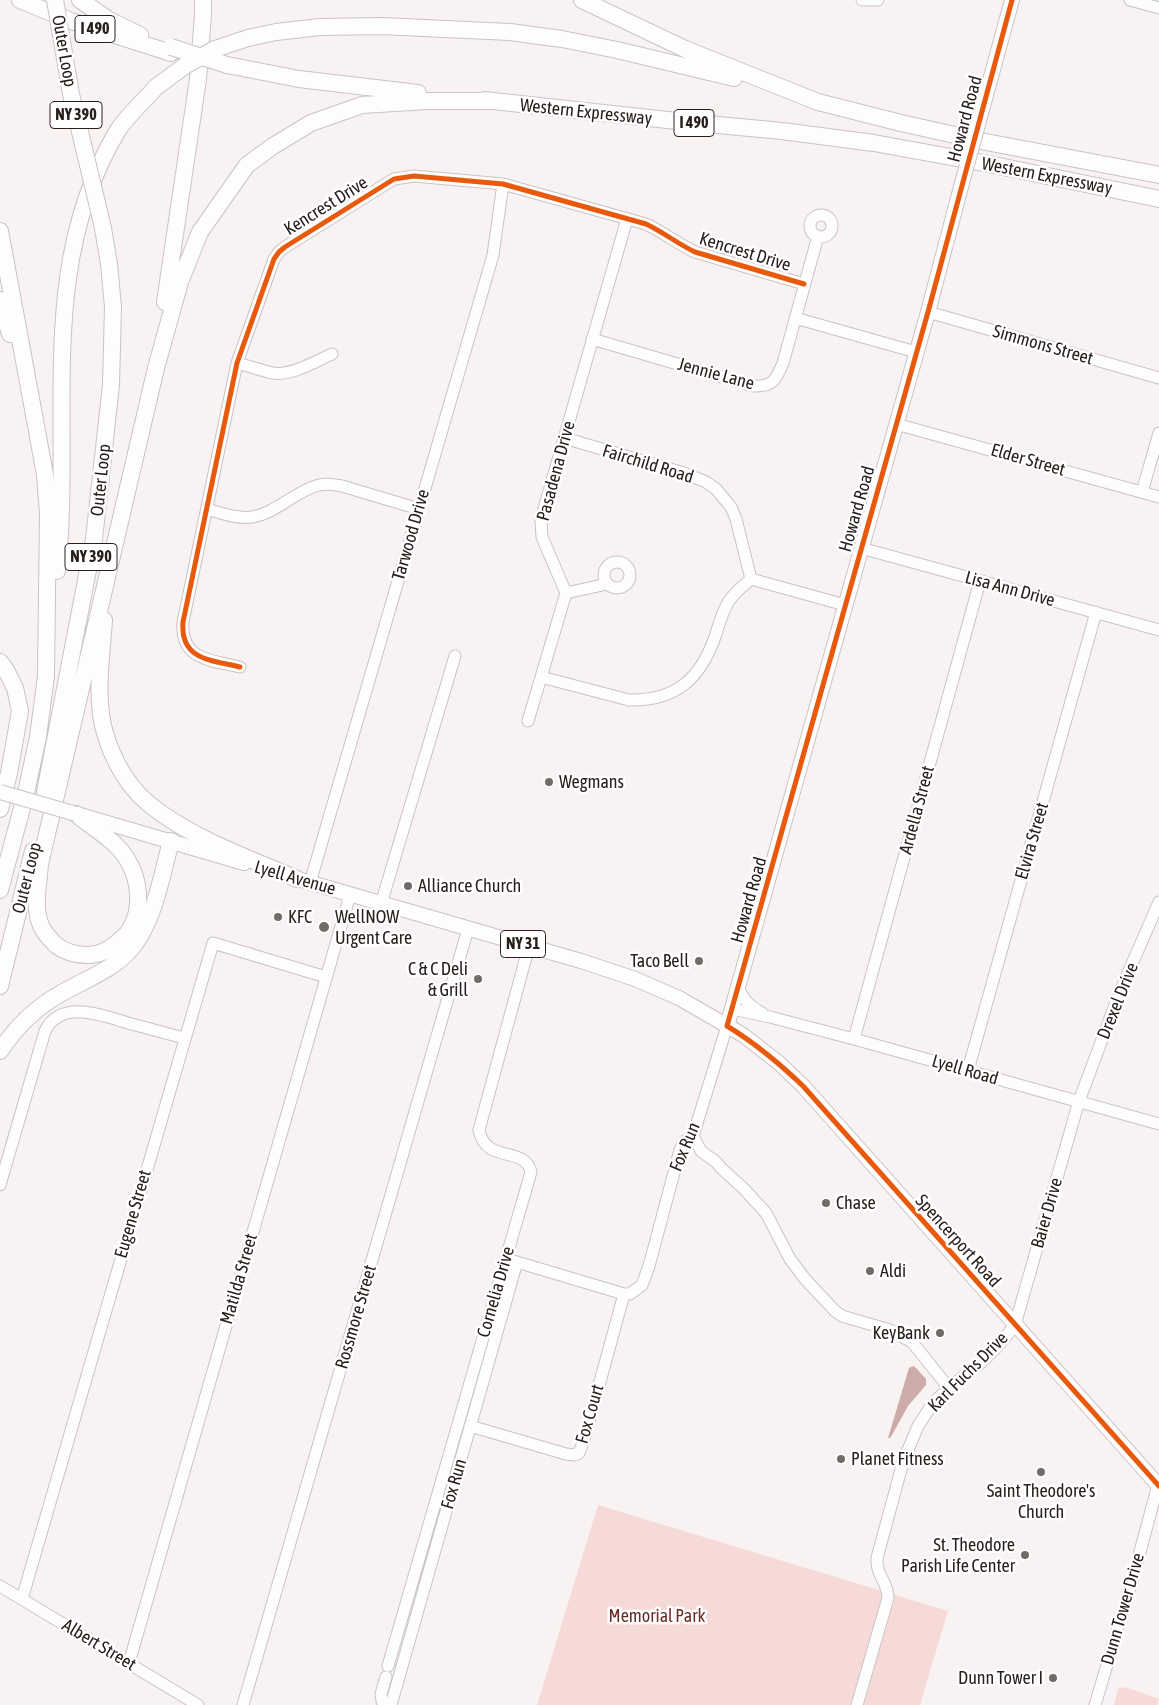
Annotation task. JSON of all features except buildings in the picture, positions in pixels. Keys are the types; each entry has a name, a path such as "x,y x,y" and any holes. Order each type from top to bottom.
{"highway":[{"name":"Western Expressway","path":"20,0 71,21 171,50 227,65 299,79 782,131 874,143 989,164 1159,199"},
{"name":"Outer Loop","path":"0,986 37,836 94,539 111,385 113,307 109,264 103,228 71,94 55,0"},
{"path":"80,0 120,26 171,50"},
{"name":"Western Expressway","path":"582,0 685,49 818,102 986,142 1159,175"},
{"path":"156,368 198,79 205,5"},
{"path":"46,676 61,532 62,349 65,297 74,246 87,197 119,128 156,87 186,65 216,50 248,38 276,32 320,27 381,26 510,32 562,39 663,60 818,102"},
{"path":"76,814 116,845 127,859 137,884 138,909 129,932 110,950 93,955 75,955 60,948 47,936 39,920 37,902 40,864 156,368 180,282 200,232 247,165 273,146 311,123 362,105 428,100 494,101"},
{"name":"Outer Loop","path":"0,231 38,431 45,475 48,514 46,676 38,738 26,793 0,890"},
{"path":"0,300 38,431"},
{"path":"108,568 99,687 101,715 111,748 126,778 148,803 190,830 304,881"},
{"path":"0,662 15,688 20,711 9,773 0,809"},
{"path":"0,1051 20,1024 40,1006 119,961 132,948 139,938 151,912 171,841"},
{"path":"26,880 40,864"}],"main road":[{"name":"Howard Road","path":"727,1026 928,312 1012,0"},
{"name":"Lyell Avenue","path":"0,792 529,946 635,979 679,998 727,1026"},
{"name":"Spencerport Road","path":"727,1026 779,1063 802,1086 1159,1485"}],"street":[{"path":"862,0 878,0"},
{"path":"1130,0 1159,8"},
{"name":"Kencrest Drive","path":"240,667 204,659 195,654 188,647 182,633 183,622 237,362 274,259 286,247 394,179 403,176 414,176 503,184 646,224 661,231 681,246 695,252 804,284"},
{"name":"Tarwood Drive","path":"304,881 419,509 493,255 503,184"},
{"name":"Pasadena Drive","path":"566,593 542,537 540,519 627,219"},
{"path":"818,236 795,318 916,352"},
{"name":"Simmons Street","path":"928,312 1159,378"},
{"name":"Jennie Lane","path":"592,339 753,386 765,386 778,375 795,318"},
{"path":"237,362 273,373 286,373 332,354"},
{"name":"Elder Street","path":"896,424 1159,497"},
{"path":"1142,492 1159,433"},
{"name":"Fairchild Road","path":"564,438 684,473 706,482 716,489 727,502 736,519 751,579"},
{"path":"207,510 240,518 259,516 319,485 330,484 419,509"},
{"name":"Lisa Ann Drive","path":"861,548 1159,630"},
{"path":"541,677 629,700 656,698 670,693 686,684 698,673 708,654 729,601 751,579 845,605"},
{"name":"Ardella Street","path":"854,1039 980,581"},
{"path":"528,721 566,593 607,584"},
{"name":"Elvira Street","path":"968,1070 1096,612"},
{"path":"381,904 455,656"},
{"name":"Matilda Street","path":"129,1663 350,895"},
{"name":"Drexel Drive","path":"1078,1101 1121,989 1159,902"},
{"name":"Rossmore Street","path":"243,1705 468,929"},
{"name":"Eugene Street","path":"22,1599 213,943 326,976"},
{"name":"Cornelia Drive","path":"389,1705 382,1701 381,1694 387,1671 511,1261 531,1172 530,1165 525,1160 488,1148 483,1143 479,1130 529,946"},
{"name":"Lyell Road","path":"738,988 744,1000 751,1007 770,1016"},
{"name":"Lyell Road","path":"732,1009 770,1016 1159,1124"},
{"path":"0,1185 44,1031 48,1023 55,1017 65,1013 85,1012 184,1038"},
{"name":"Fox Run","path":"624,1294 630,1294 642,1285 649,1266 680,1150 684,1142 693,1136 727,1026"},
{"name":"Baier Drive","path":"1015,1325 1078,1101"},
{"path":"693,1136 701,1151 716,1162 766,1213 790,1260 805,1279 835,1310 842,1316 890,1330 912,1342 949,1388"},
{"path":"511,1261 624,1294"},
{"name":"Fox Run","path":"389,1705 470,1426 511,1261"},
{"name":"Fox Court","path":"470,1426 566,1454 575,1455 579,1453 624,1294"},
{"name":"Karl Fuchs Drive","path":"857,1705 888,1598 887,1587 877,1569 877,1558 903,1462 912,1437 933,1402 999,1346 1015,1325"},
{"name":"Dunn Tower Drive","path":"1095,1705 1159,1485"},
{"name":"Albert Street","path":"0,1586 198,1705"}],"green space":[{"name":"Memorial Park","path":"598,1505 948,1611 920,1705 537,1705"},
{"path":"1125,1687 1159,1699 1157,1705 1114,1705 1118,1689"}],"shaded area":[{"path":"913,1366 926,1379 926,1385 908,1406 892,1435 888,1438 909,1368"}],"cycle path":[{"path":"1012,0 928,312 727,1026 747,1039 803,1086 1159,1486"},
{"path":"240,667 208,660 192,651 183,635 183,622 237,363 274,259 285,247 394,179 414,176 503,184 646,224 695,252 804,284"}],"place":[{"name":"Wegmans","path":"549,782"},
{"name":"Alliance Church","path":"408,886"},
{"name":"KFC","path":"278,917"},
{"name":"WellNOW Urgent Care","path":"324,927"},
{"name":"Taco Bell","path":"699,961"},
{"name":"C & C Deli & Grill","path":"478,979"},
{"name":"Chase","path":"826,1203"},
{"name":"Aldi","path":"870,1271"},
{"name":"KeyBank","path":"940,1333"},
{"name":"Planet Fitness","path":"841,1459"},
{"name":"Saint Theodore's Church","path":"1041,1472"},
{"name":"St. Theodore Parish Life Center","path":"1025,1555"},
{"name":"Dunn Tower I","path":"1053,1678"}]}
